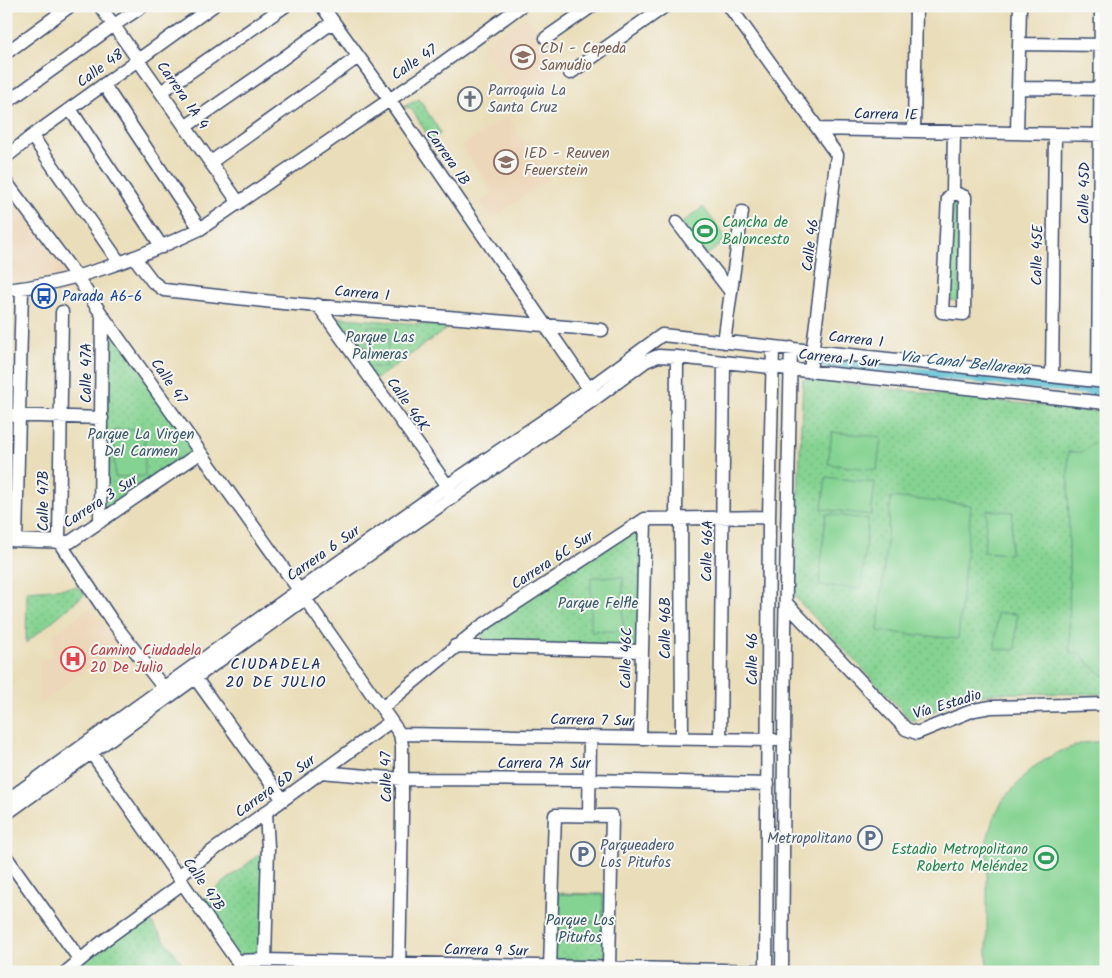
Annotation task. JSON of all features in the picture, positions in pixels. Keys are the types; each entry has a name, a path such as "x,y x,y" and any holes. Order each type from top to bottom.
{"street":[{"path":"6,52 70,6"},
{"name":"Carrera 1A 4","path":"100,6 239,203"},
{"path":"6,103 143,6"},
{"name":"Calle 48","path":"6,157 70,108 104,86 214,6"},
{"path":"160,92 285,6"},
{"name":"Carrera 1B","path":"322,6 548,326 593,393"},
{"name":"Calle 47","path":"400,968 402,746 400,734 102,315 77,277 134,257 200,229 388,99 423,77 521,6"},
{"path":"546,38 592,6"},
{"path":"570,73 665,6"},
{"path":"729,6 818,129"},
{"path":"914,131 916,6"},
{"path":"1017,133 1020,6"},
{"name":"Calle 45D","path":"1101,6 1103,45 1102,381"},
{"path":"185,126 333,22"},
{"path":"1020,44 1103,45"},
{"path":"211,162 358,57"},
{"path":"104,86 200,229"},
{"path":"1018,88 1103,88"},
{"path":"70,108 162,246"},
{"name":"Carrera 1E","path":"818,129 1103,135"},
{"name":"Calle 46","path":"810,371 837,155 818,129"},
{"path":"954,132 954,192 948,198 942,312 964,314 965,197 954,192"},
{"name":"Calle 45E","path":"1052,376 1055,134"},
{"path":"32,136 119,262"},
{"path":"6,182 77,277 41,286 6,290"},
{"path":"724,342 742,212"},
{"path":"677,222 731,292"},
{"name":"Carrera 1","path":"134,257 153,282 164,290 602,330"},
{"path":"11,540 13,415 22,289"},
{"name":"Calle 46K","path":"318,305 451,491"},
{"name":"Calle 47B","path":"62,312 60,542 112,620 162,688"},
{"name":"Calle 47A","path":"100,522 102,315"},
{"name":"Carrera 1","path":"662,336 1102,381"},
{"name":"Carrera 6 Sur","path":"593,393 662,336"},
{"name":"Calle 46","path":"766,972 769,517 773,347"},
{"path":"782,972 791,348"},
{"name":"Carrera 6 Sur","path":"6,801 87,748 302,595 593,393 646,361 658,356"},
{"name":"Carrera 1 Sur","path":"658,356 1106,403"},
{"name":"Calle 46B","path":"677,357 682,738"},
{"name":"Calle 46A","path":"720,740 724,362"},
{"path":"13,415 102,418"},
{"name":"Carrera 3 Sur","path":"11,540 70,542 200,453"},
{"path":"645,519 769,517"},
{"name":"Carrera 6C Sur","path":"382,708 480,627 645,519"},
{"name":"Calle 46C","path":"640,737 645,519"},
{"name":"Vía Estadio","path":"786,603 906,730 917,733 974,710 991,707 1106,704"},
{"path":"786,632 811,630"},
{"path":"455,646 642,651"},
{"path":"192,673 283,800"},
{"name":"Carrera 6 Sur","path":"6,814 162,688 192,673"},
{"name":"Carrera 6D Sur","path":"66,972 266,813 390,722"},
{"name":"Carrera 7 Sur","path":"400,734 785,740"},
{"path":"589,816 590,737"},
{"name":"Calle 47B","path":"87,748 239,966"},
{"name":"Carrera 7A Sur","path":"321,772 402,779 589,780 768,784"},
{"path":"265,960 268,848 266,813"},
{"path":"550,967 555,816 612,816 608,968"},
{"path":"6,857 80,960"},
{"name":"Carrera 9 Sur","path":"239,966 265,960 400,968 550,967 766,972"}],"shaded area":[{"name":"CDI - Cepeda Samudio","path":"526,15 565,68 520,100 480,46"},
{"name":"IED - Reuven Feuerstein","path":"507,116 550,179 492,218 481,201 494,193 462,146"},
{"path":"6,189 67,272 65,276 6,284"},
{"name":"Camino Ciudadela 20 De Julio","path":"90,608 106,628 111,628 118,634 117,639 121,644 39,705 39,663 52,655 53,635"}],"green space":[{"path":"419,99 441,133 431,141 411,108 403,107"},
{"path":"952,198 961,198 960,301 947,300"},
{"name":"Cancha de Baloncesto","path":"703,207 727,239 707,255 682,223"},
{"name":"Parque La Virgen Del Carmen","path":"103,316 197,453 100,519"},
{"name":"Parque Las Palmeras","path":"331,317 445,326 445,330 375,380"},
{"path":"368,326 390,328 386,368 364,366"},
{"path":"803,379 1106,413 1106,694 996,693 958,700 912,721 794,596"},
{"path":"114,430 144,430 145,476 115,477"},
{"path":"832,432 881,437 877,470 828,464"},
{"path":"1106,434 1106,677 1089,664 1081,653 1070,653 1068,452 1082,452"},
{"path":"826,477 875,483 871,515 822,509"},
{"path":"891,497 971,505 958,639 878,631"},
{"path":"987,510 1013,512 1010,554 984,552"},
{"path":"826,514 868,519 861,589 819,585"},
{"name":"Parque Felfle","path":"643,522 641,648 484,646 481,629"},
{"path":"591,577 623,577 623,631 591,631"},
{"path":"78,587 85,594 26,643 27,591"},
{"path":"997,613 1017,614 1015,650 995,649"},
{"name":"Estadio Metropolitano Roberto Meléndez","path":"1106,741 1106,972 987,972 987,840 993,819 1003,800 1032,768 1056,753 1083,743"},
{"path":"267,848 266,972 246,972 197,904"},
{"name":"Parque Los Pitufos","path":"555,893 607,894 606,965 553,964"},
{"path":"559,894 603,895 602,922 558,921"},
{"path":"144,913 189,972 71,972"}],"waterway":[{"name":"Via Canal Bellarena","path":"821,362 1106,392"}],"place":[{"name":"CDI - Cepeda Samudio","path":"523,57"},
{"name":"Parroquia La Santa Cruz","path":"470,99"},
{"name":"IED - Reuven Feuerstein","path":"506,162"},
{"name":"Cancha de Baloncesto","path":"705,231"},
{"name":"Parada A6-6","path":"44,296"},
{"name":"Camino Ciudadela 20 De Julio","path":"73,659"},
{"name":"Metropolitano","path":"870,838"},
{"name":"Parqueadero Los Pitufos","path":"583,854"},
{"name":"Estadio Metropolitano Roberto Meléndez","path":"1046,858"}],"district":[{"name":"CIUDADELA 20 DE JULIO","path":"276,672"}]}
